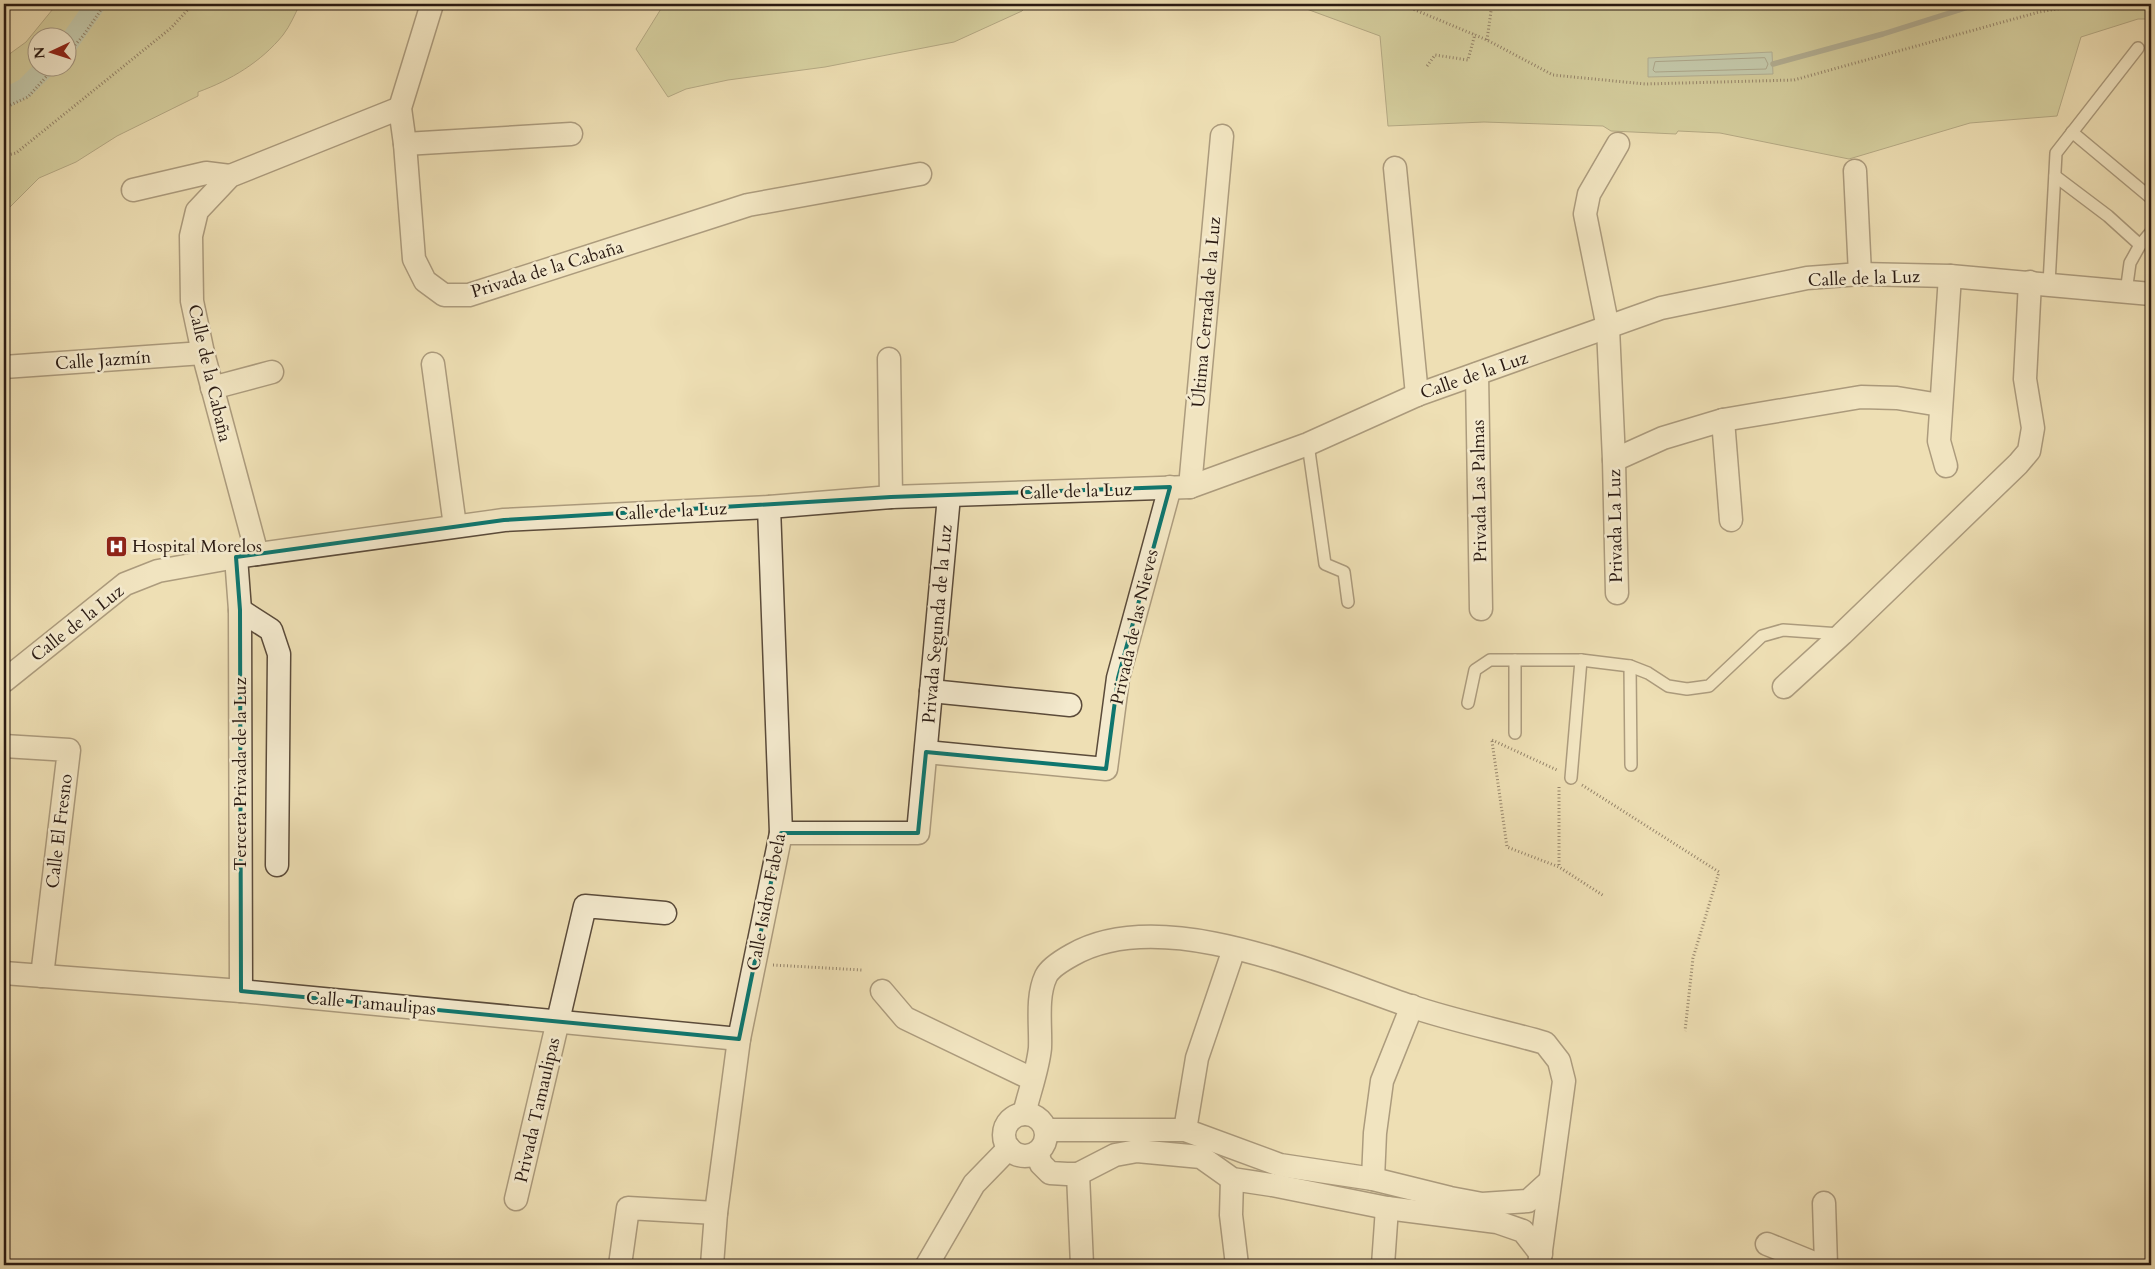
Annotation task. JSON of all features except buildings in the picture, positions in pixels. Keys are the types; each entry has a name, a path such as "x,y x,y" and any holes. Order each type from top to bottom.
{"street":[{"name":"Privada de la Cabaña","path":"432,4 400,108 406,144 414,259 424,281 444,296 469,295 748,205 920,174"},
{"name":"Calle de la Cabaña","path":"246,555 192,301 191,236 197,211 230,176 400,108"},
{"path":"406,144 571,134"},
{"name":"Última Cerrada de la Luz","path":"1180,487 1222,136"},
{"name":"Privada La Luz","path":"1617,593 1614,460 1608,328 1585,214 1589,194 1618,144"},
{"path":"1395,168 1417,394"},
{"path":"1855,170 1860,274"},
{"path":"133,190 206,173 230,176"},
{"name":"Calle de la Luz","path":"4,681 125,584 158,571 246,555 504,520 769,507 891,497 1180,487 1308,444 1417,394 1661,308 1807,278 1860,274 1950,276 2040,283 2151,295"},
{"path":"1946,466 1939,441 1950,276"},
{"path":"1784,687 1842,634 2018,464 2029,451 2033,428 2025,379 2040,283"},
{"name":"Calle Jazmín","path":"4,367 203,353"},
{"path":"889,359 891,497"},
{"path":"434,364 455,526"},
{"path":"212,388 272,372"},
{"name":"Privada Las Palmas","path":"1477,374 1481,609"},
{"path":"1614,460 1663,438 1723,420 1861,397 1897,398 1940,405"},
{"path":"1723,420 1731,520"},
{"name":"Privada de las Nieves","path":"926,752 1106,769 1118,678 1180,487"},
{"name":"Privada Segunda de la Luz","path":"781,833 918,833 949,496"},
{"name":"Calle Isidro Fabela","path":"712,1265 716,1213 739,1039 781,833 769,507"},
{"name":"Tercera Privada de la Luz","path":"241,991 240,610 246,555"},
{"path":"240,610 271,630 279,654 277,865"},
{"path":"931,691 1070,705"},
{"name":"Calle El Fresno","path":"4,746 69,750 42,976"},
{"name":"Privada Tamaulipas","path":"516,1199 586,906 665,913"},
{"path":"1024,1114 1040,1050 1042,992 1046,975 1063,960 1088,946 1125,937 1208,942 1294,964 1412,1006 1545,1042 1559,1061 1564,1082 1540,1259"},
{"path":"1185,1130 1197,1058 1234,949"},
{"name":"Calle Tamaulipas","path":"4,973 241,991 739,1039"},
{"path":"882,991 905,1018 1032,1079"},
{"path":"1374,1179 1375,1133 1382,1081 1412,1006"},
{"path":"1024,1114 1037,1117 1046,1130 1046,1140 1037,1153 1022,1156 1009,1148 1005,1132 1007,1124 1013,1118 1024,1114"},
{"path":"1046,1130 1185,1130 1280,1165 1374,1179 1482,1204 1528,1201 1549,1182"},
{"path":"927,1265 974,1184 1009,1148"},
{"path":"1037,1153 1041,1164 1050,1173 1078,1174 1115,1155 1137,1151 1201,1157 1232,1179 1387,1208 1497,1222 1523,1231 1540,1259"},
{"path":"1078,1174 1082,1265"},
{"path":"1232,1179 1231,1215 1237,1265"},
{"path":"1824,1203 1826,1265"},
{"path":"620,1265 628,1208 716,1213"},
{"path":"1383,1265 1387,1208"},
{"path":"1767,1244 1819,1265"}],"lane":[{"path":"2040,283 2055,176 2056,153 2138,48"},
{"path":"2072,132 2151,198"},
{"path":"2055,176 2108,216 2140,245"},
{"path":"2126,292 2130,263 2140,245 2151,232"},
{"path":"1308,444 1325,564 1344,572 1348,602"},
{"path":"1468,703 1475,670 1481,664 1490,660 1581,660 1630,666 1648,673 1668,686 1687,689 1709,686 1762,636 1783,630 1842,634"},
{"path":"1515,660 1515,733"},
{"path":"1571,778 1581,660"},
{"path":"1630,666 1631,765"}],"path":[{"path":"78,42 105,4"},
{"path":"4,156 16,153 171,28 194,4"},
{"path":"1400,4 1475,34 1553,75 1645,84 1794,80 2039,12 2088,4"},
{"path":"1487,40 1492,4"},
{"path":"1427,66 1435,55 1468,60 1475,34"},
{"path":"4,108 28,96 45,78"},
{"path":"1604,896 1559,867 1507,847 1492,740 1559,771 1719,872 1693,958 1685,1031"},
{"path":"1559,771 1559,867"},
{"path":"754,964 862,970"}],"highlighted area":[{"path":"1170,487 1118,678 1106,769 926,752 918,833 781,833 739,1039 241,991 240,610 236,557 504,520 891,497"}],"green space":[{"path":"57,4 300,4 283,35 255,62 234,76 198,92 198,96 117,136 76,162 39,178 4,213 4,58 28,40 28,78 78,78 78,28 37,28"},
{"path":"664,4 1029,4 1022,11 954,42 825,67 728,80 686,89 668,97 636,49"},
{"path":"1293,4 2151,4 2151,19 2138,19 2081,37 2057,116 1970,123 1849,159 1720,133 1678,131 1676,134 1611,131 1603,126 1484,122 1388,126 1380,36"}],"water":[{"path":"1772,52 1773,74 1648,77 1648,58"}],"waterway":[{"path":"78,30 96,4"},
{"path":"1773,64 1883,34 1978,4"},
{"path":"4,99 25,88 35,78"}],"place":[{"name":"Hospital Morelos","path":"116,546"}]}
